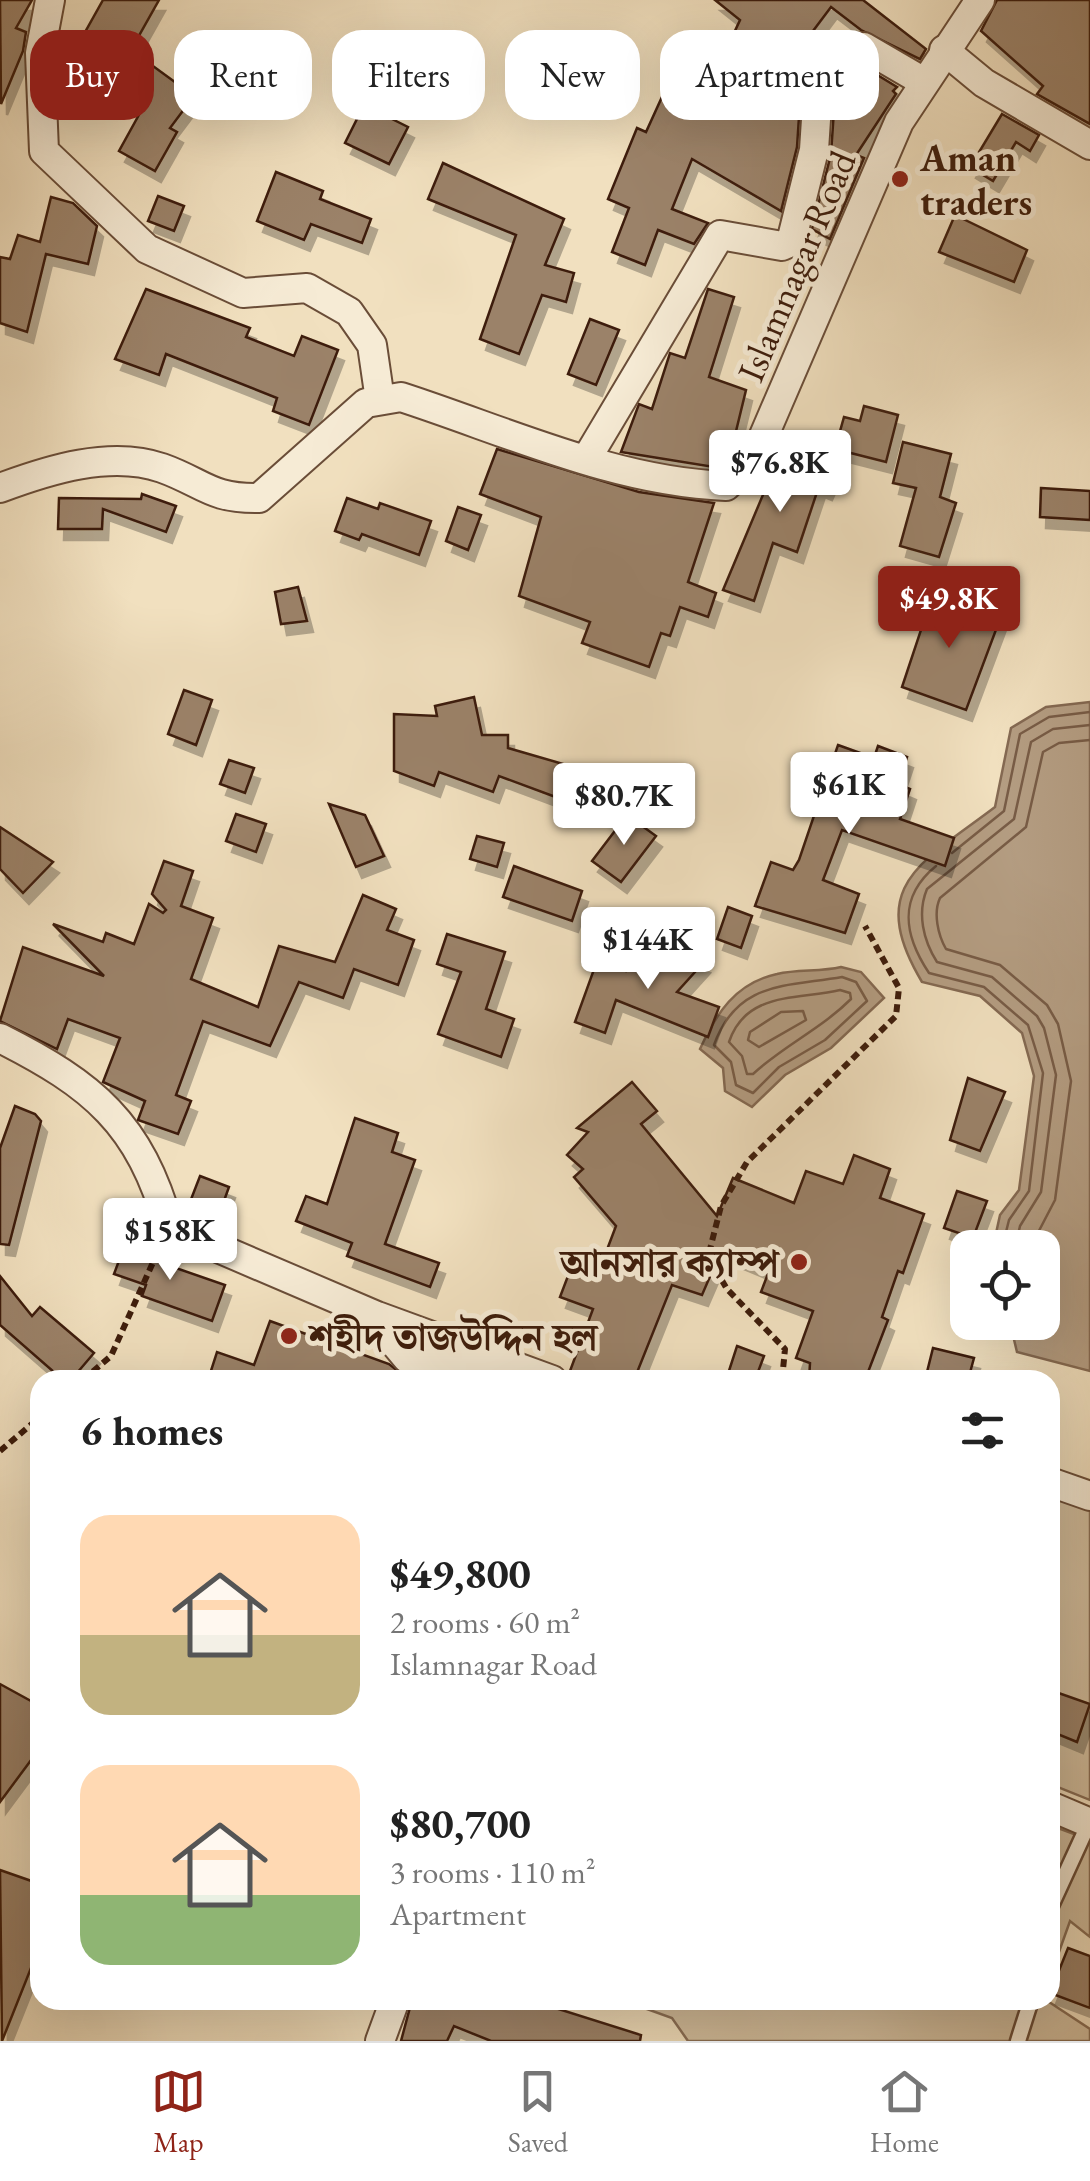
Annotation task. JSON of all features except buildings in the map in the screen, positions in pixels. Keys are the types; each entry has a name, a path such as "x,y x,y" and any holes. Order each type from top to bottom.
{"street":[{"path":"0,488 32,476 96,462 159,467 226,499 259,498 366,402 380,400 372,345 348,312 307,288 243,293 147,249 44,151 40,53 50,0"},
{"name":"Islamnagar Road","path":"380,400 401,397 640,476 726,486 753,461 898,122 980,0"},
{"path":"587,458 720,235 782,246 791,242 814,150 818,89 845,50 864,47 924,82"},
{"path":"944,50 984,83 1090,145"},
{"path":"0,1038 70,1075 113,1114 155,1176 170,1227 368,1312 525,1370"},
{"path":"368,1312 408,1358 474,1370"},
{"path":"1060,1486 1090,1496"},
{"path":"1060,1810 1090,1823"},
{"path":"380,2041 391,2010"}],"lane":[{"path":"1060,1887 1090,1823"},
{"path":"1018,2041 1029,2010"}],"path":[{"path":"783,1370 785,1349 727,1288 708,1258 722,1206 747,1162 896,1016 899,988 865,926"},
{"path":"95,1370 111,1356 170,1227"},
{"path":"0,1451 30,1426"}],"shaded area":[{"path":"1060,1486 1090,1495 1090,1800 1060,1788"},
{"path":"1060,1829 1090,1840 1090,1937 1070,1921 1060,1949"},
{"path":"1060,2009 1090,2029 1090,2041 688,2041 672,2018 650,2010"}],"water":[{"path":"1090,702 1090,1371 1017,1352 1014,1340 1060,1340 1060,1230 997,1230 1000,1215 1019,1190 1034,1076 1022,1033 980,996 922,982 906,949 899,921 901,899 910,879 925,861 995,807 1011,728 1046,707"},
{"path":"841,967 861,972 884,998 831,1048 785,1075 752,1107 725,1091 723,1068 700,1049 713,1024 738,992 762,978 785,972"}],"place":[{"name":"Aman traders","path":"900,179"},
{"name":"আনসার ক্যাম্প","path":"799,1262"},
{"name":"শহীদ তাজউদ্দিন হল","path":"289,1336"}]}
